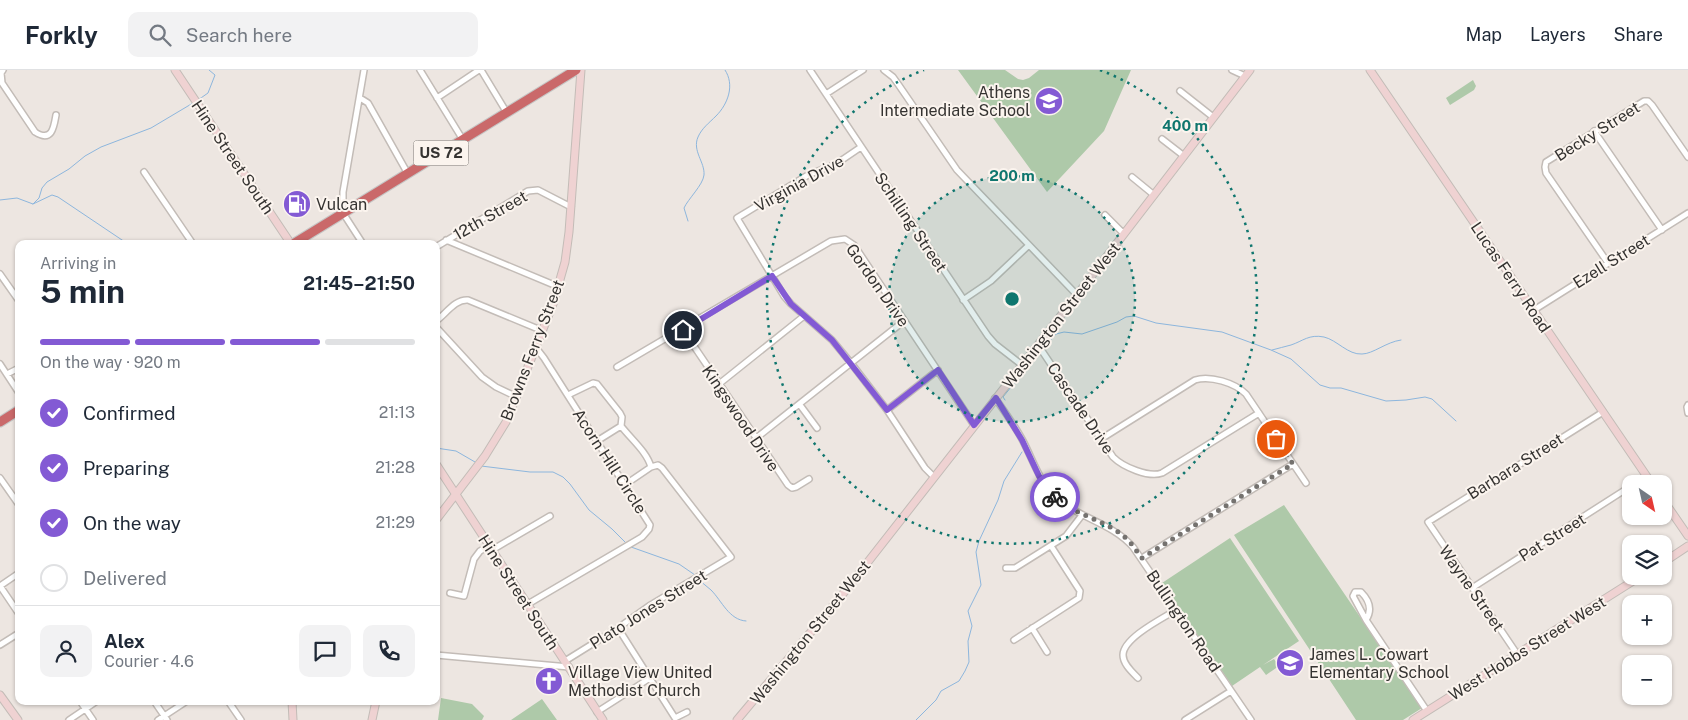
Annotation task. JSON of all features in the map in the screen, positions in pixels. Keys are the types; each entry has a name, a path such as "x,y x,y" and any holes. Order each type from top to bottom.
{"highway":[{"name":"US 72","path":"299,240 576,70"},
{"path":"0,422 15,413"}],"street":[{"path":"2,70 2,83 35,132 44,136 49,135 53,131 56,115"},
{"name":"Hine Street South","path":"175,70 289,240"},
{"path":"361,240 344,213 344,192 364,70"},
{"path":"420,70 463,140"},
{"path":"437,98 471,72 480,70 507,113"},
{"name":"Browns Ferry Street","path":"440,515 496,439 506,422 537,349 559,287 565,262 571,207 581,70"},
{"name":"Schilling Street","path":"810,70 994,344 1022,365"},
{"path":"826,94 863,70"},
{"path":"884,70 893,77 957,170 1076,295"},
{"path":"1232,70 1245,72"},
{"name":"Lucas Ferry Road","path":"1370,70 1646,475"},
{"name":"Washington Street West","path":"737,720 842,595 1038,345 1184,156 1245,72"},
{"path":"1180,91 1213,117"},
{"path":"360,98 368,103 408,174"},
{"name":"Becky Street","path":"1608,263 1546,173 1546,162 1644,101 1648,101 1688,157"},
{"path":"1594,131 1662,230"},
{"path":"1162,139 1184,156"},
{"name":"Virginia Drive","path":"772,276 737,218 808,175 836,164 861,147"},
{"path":"144,172 190,240"},
{"path":"1132,178 1154,195"},
{"name":"12th Street","path":"440,244 528,191 538,190 571,207"},
{"name":"Ezell Street","path":"1534,310 1688,213"},
{"path":"1105,216 1122,232 1126,231"},
{"name":"Gordon Drive","path":"617,367 683,330 831,241 845,239 854,245 974,425"},
{"path":"446,240 559,287"},
{"path":"963,300 991,281 1028,245"},
{"path":"0,274 15,295"},
{"path":"772,276 791,304 825,333 851,363 934,477"},
{"path":"440,318 458,302 468,300 543,331"},
{"path":"719,384 804,316"},
{"path":"755,439 904,321"},
{"name":"Kingswood Drive","path":"683,330 755,439 788,485 792,488 796,487 809,479"},
{"path":"440,332 482,377 496,387 517,397"},
{"name":"Cascade Drive","path":"1038,345 1113,457 1120,463 1148,474 1158,475 1259,413"},
{"name":"Acorn Hill Circle","path":"528,604 646,534 650,525 626,484 537,349"},
{"path":"0,364 15,387"},
{"path":"7,374 15,370"},
{"path":"887,410 938,370"},
{"path":"1102,439 1200,378 1210,379 1238,387 1246,394 1306,483"},
{"path":"568,395 593,383 597,384 620,413 622,417 621,426 644,454 651,467 626,484"},
{"name":"Bullington Road","path":"996,398 1022,440 1044,485 1058,499 1082,515 1119,533 1134,546 1251,720"},
{"path":"800,405 817,428"},
{"path":"1688,405 1688,413"},
{"name":"Barbara Street","path":"1428,522 1603,412"},
{"path":"597,441 621,426"},
{"path":"1142,558 1293,464"},
{"name":"Plato Jones Street","path":"567,664 649,606 731,557 666,472 658,465 651,467"},
{"name":"Hine Street South","path":"440,470 603,720"},
{"path":"0,478 15,499"},
{"name":"Pat Street","path":"1472,588 1622,492"},
{"path":"1672,513 1688,536"},
{"path":"1006,568 1015,568 1066,536 1082,515"},
{"path":"450,592 464,596 476,554 491,548 550,516"},
{"name":"Wayne Street","path":"1428,522 1517,654"},
{"path":"1014,640 1082,596 1051,546"},
{"path":"1672,557 1688,546"},
{"path":"15,577 0,586 15,608"},
{"name":"West Hobbs Street West","path":"1413,720 1627,585"},
{"path":"1366,620 1370,614 1370,604 1361,592 1355,592 1352,596 1354,601 1366,620 1427,711"},
{"path":"1138,678 1124,660 1126,646 1136,636 1176,610"},
{"path":"618,628 675,718 687,712"},
{"path":"1032,628 1047,652"},
{"path":"0,645 15,636"},
{"path":"440,654 567,664"},
{"path":"597,712 650,678"},
{"path":"1185,720 1231,691"},
{"path":"0,695 18,720"},
{"path":"82,705 93,720"},
{"path":"69,720 91,705"},
{"path":"157,705 165,718"},
{"path":"158,720 165,718 182,705"},
{"path":"231,705 241,720"},
{"path":"292,705 293,720"},
{"path":"372,720 375,705"}],"green space":[{"name":"Athens Intermediate School","path":"958,70 1005,70 1018,79 1023,80 1039,70 1131,70 1104,131 1047,192"},
{"path":"1473,80 1476,86 1474,90 1450,105 1446,98"},
{"path":"1284,505 1422,708 1403,720 1356,720 1234,535"},
{"path":"1230,538 1299,641 1263,665 1274,659 1279,666 1266,675 1260,667 1232,686 1162,583"},
{"path":"441,698 472,704 484,716 482,720 438,720"},
{"path":"542,699 557,720 511,720"}],"waterway":[{"path":"198,100 208,93 215,75 209,70"},
{"path":"688,221 684,208 701,183 704,175 697,147 698,137 727,100 730,82 725,70"},
{"path":"33,204 39,198 42,188 47,182 69,169 85,156 101,147 151,128 193,103"},
{"path":"0,200 17,198 33,204 52,195 58,197 122,240"},
{"path":"1043,348 1056,334 1064,332 1082,334 1126,317 1134,316 1156,323 1222,332 1291,359 1320,385 1330,388 1341,388 1386,401 1425,397 1432,399 1456,421"},
{"path":"1272,350 1310,337 1319,336 1329,339 1352,352 1362,354 1401,340"},
{"path":"1005,400 1003,397 1040,351"},
{"path":"440,449 456,451 475,462"},
{"path":"916,720 936,700 941,691 959,681 969,662 968,641 972,626 968,611 981,585 976,552 1004,481 1022,452"},
{"path":"481,466 530,472 553,472 563,477 589,510 626,543"},
{"path":"631,547 679,564 695,575"},
{"path":"699,580 711,590 730,614 746,621"}],"way so far":[{"path":"1055,497 1083,516 1119,533 1134,546 1142,558 1293,464 1276,439"}],"place":[{"name":"Athens Intermediate School","path":"1049,101"},
{"name":"Vulcan","path":"297,204"},
{"name":"James L. Cowart Elementary School","path":"1290,663"},
{"name":"Village View United Methodist Church","path":"549,681"}],"route":[{"path":"683,330 772,276 784,296 832,340 887,410 938,370 974,425 996,398 1022,440 1044,485 1055,497"}]}
